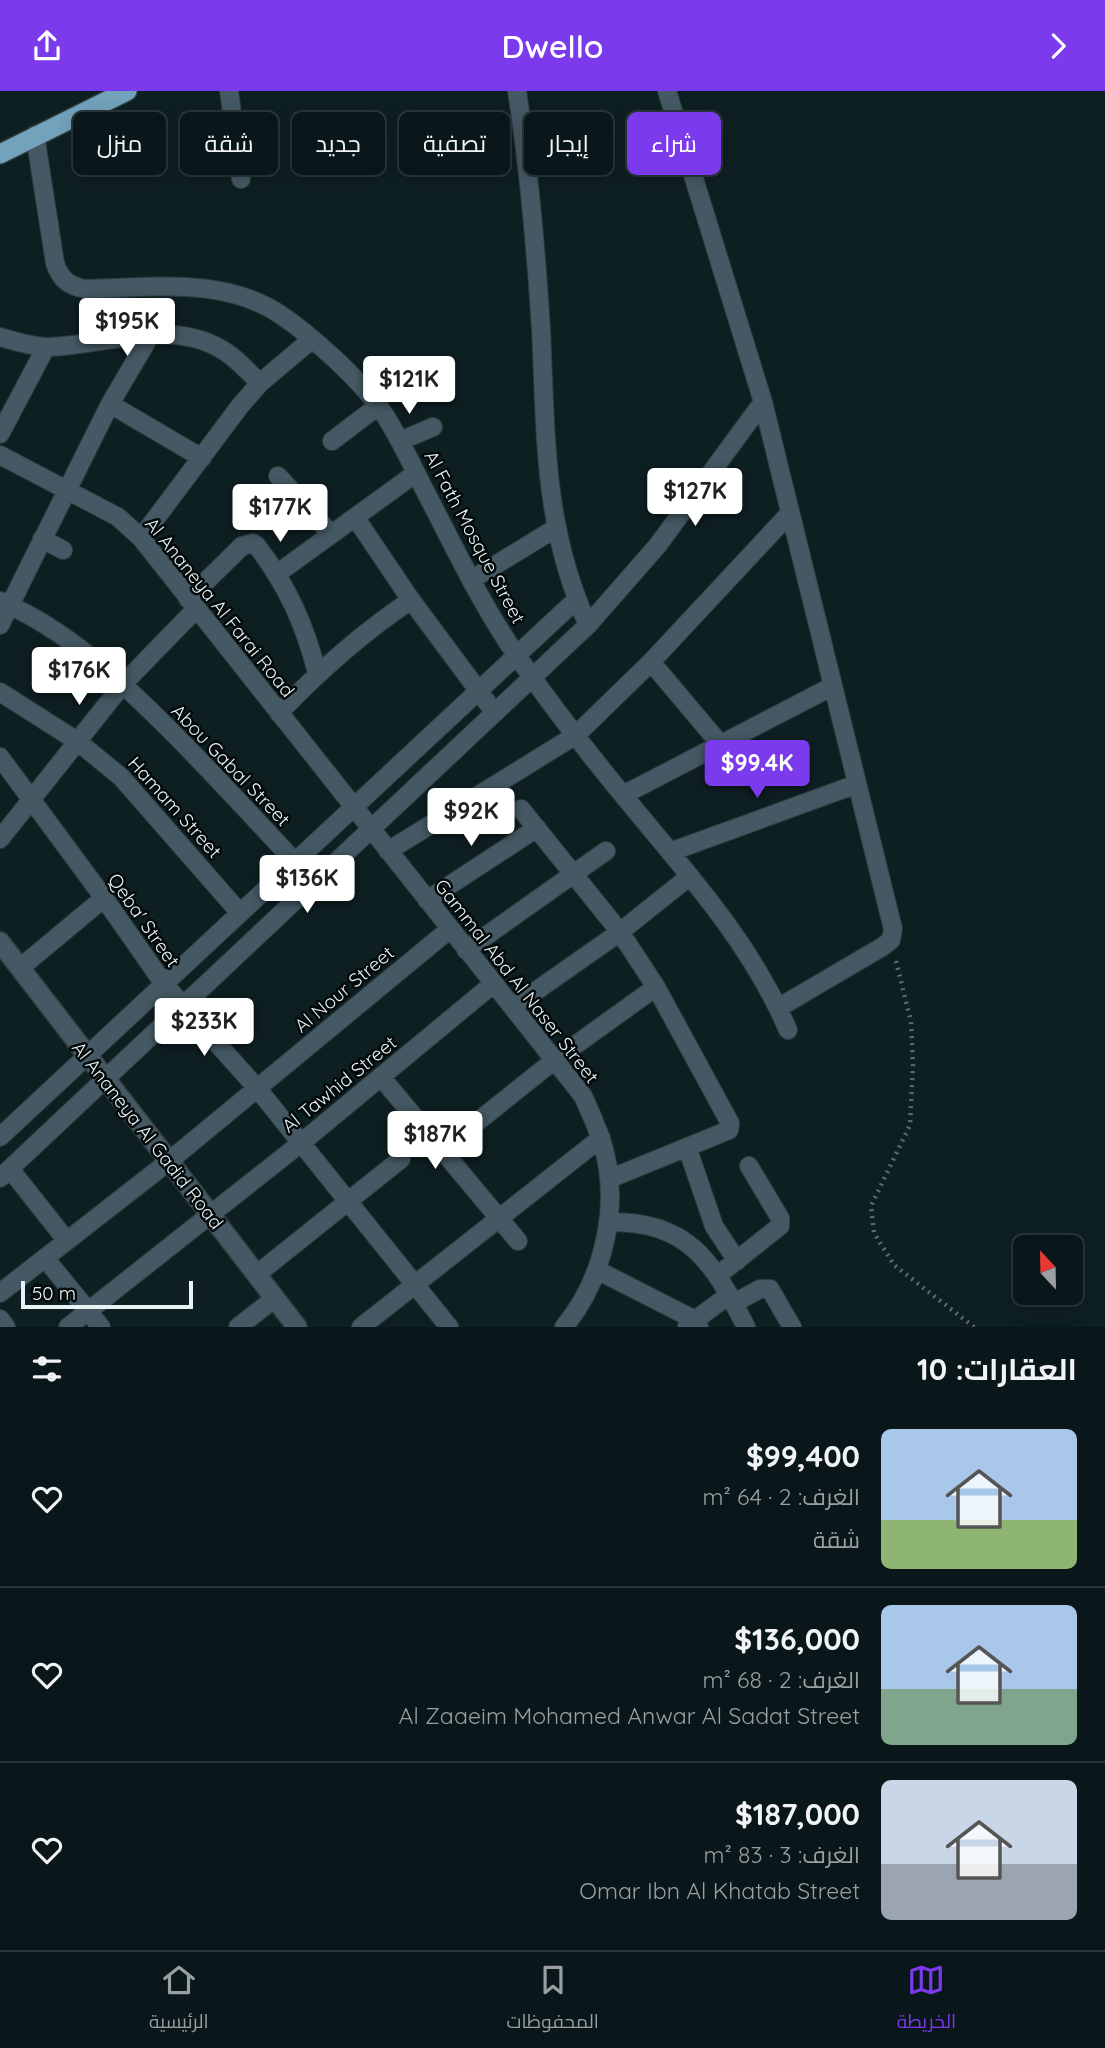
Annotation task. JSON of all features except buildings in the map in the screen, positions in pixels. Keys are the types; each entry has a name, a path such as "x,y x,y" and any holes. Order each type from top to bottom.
{"highway":[{"path":"0,154 127,91"}],"street":[{"path":"229,91 241,179"},
{"path":"517,91 535,235 551,505 561,553 589,625"},
{"path":"667,91 763,402 892,923 891,940 883,947 778,1008"},
{"name":"Al Fath Mosque Street","path":"35,135 55,263 58,273 65,281 85,289 224,289 255,299 283,316 358,382 378,406 400,441 471,580 516,655 623,795 709,899 751,957 788,1030"},
{"path":"0,337 46,347 150,336 174,335 198,339 220,348 260,383"},
{"path":"0,625 5,603 42,539 110,404 150,336"},
{"path":"141,538 240,406 260,383 311,340"},
{"path":"0,434 46,347"},
{"path":"67,1241 5,1173 589,625 658,545 763,402"},
{"path":"110,404 202,459"},
{"path":"332,440 378,406"},
{"path":"400,441 433,427"},
{"name":"Al Ananeya Al Farai Road","path":"0,455 118,517 141,538 371,829"},
{"path":"278,573 416,473"},
{"path":"278,476 331,534"},
{"path":"388,851 576,735 651,662 790,513"},
{"path":"355,517 411,600 495,713"},
{"path":"471,580 556,528"},
{"path":"42,539 63,550"},
{"path":"0,839 123,684 247,543 257,545 278,573 309,639 317,673"},
{"path":"0,1137 577,599"},
{"path":"279,713 317,673 368,630 411,600"},
{"name":"Abou Gabal Street","path":"5,603 70,642 123,684 213,773 295,862"},
{"path":"651,662 721,745"},
{"path":"623,795 833,686"},
{"name":"Hamam Street","path":"0,692 77,740 121,776 240,913"},
{"name":"Qeba' Street","path":"0,757 164,985 257,1088 449,1327"},
{"path":"670,852 857,784"},
{"path":"521,809 620,932 656,987 730,1123 729,1130 609,1179"},
{"path":"427,901 537,828"},
{"name":"Gammal Abd Al Naser Street","path":"371,829 583,1096 601,1138 609,1179 608,1222 597,1270 586,1295 564,1327"},
{"path":"466,950 606,851"},
{"path":"513,1007 620,932 690,876"},
{"path":"20,968 104,898"},
{"name":"Al Nour Street","path":"0,1293 168,1162 450,929"},
{"name":"Al Ananeya Al Gadid Road","path":"1,945 297,1327"},
{"name":"Al Tawhid Street","path":"68,1327 301,1143 493,984"},
{"path":"442,1150 555,1059 656,987"},
{"path":"381,1077 518,1241"},
{"path":"362,1327 601,1138"},
{"path":"687,1147 714,1226 737,1261"},
{"path":"256,1275 401,1159"},
{"path":"718,1275 778,1229 781,1222 749,1166"},
{"path":"608,1222 629,1221 650,1225 689,1244 705,1258 718,1275 746,1327"},
{"path":"45,1258 101,1327"},
{"path":"597,1270 694,1325 732,1299 760,1289 770,1289 792,1327"},
{"path":"238,1327 274,1299"},
{"path":"0,1319 6,1327"}],"path":[{"path":"891,940 911,1022 913,1066 910,1125 871,1206 874,1233 894,1265 974,1327"}]}
